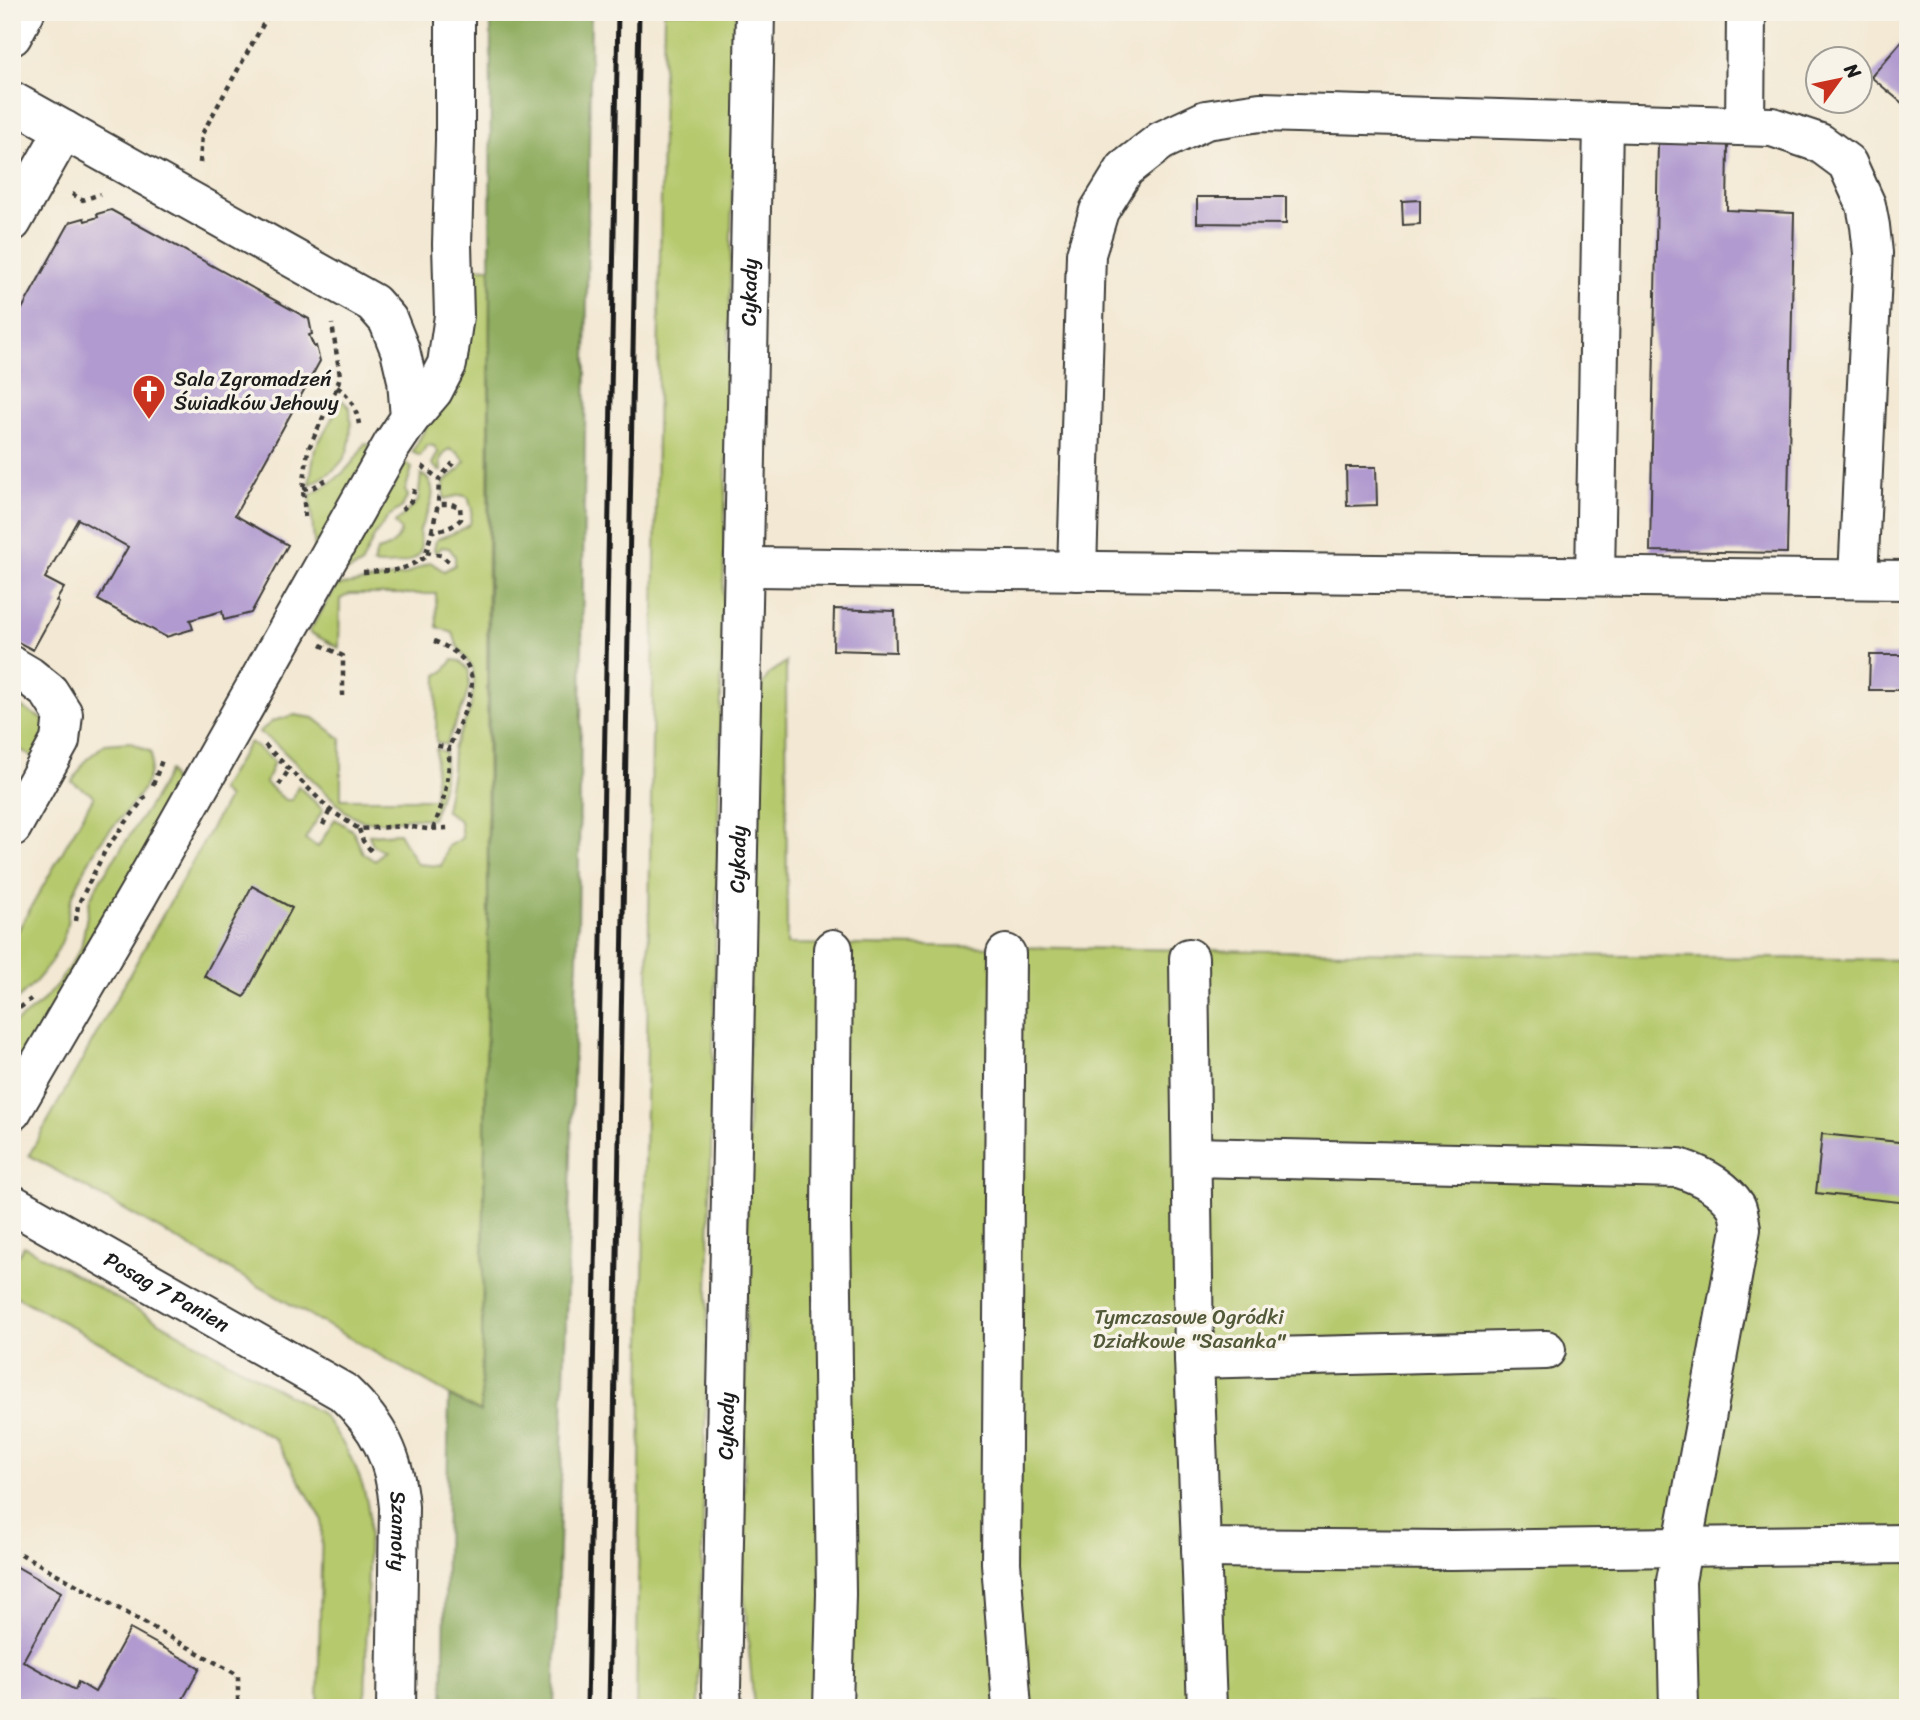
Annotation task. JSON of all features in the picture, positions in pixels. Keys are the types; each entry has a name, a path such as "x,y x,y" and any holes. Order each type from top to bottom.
{"street":[{"path":"12,36 25,12"},
{"path":"12,1111 131,907 392,445 433,391 447,364 454,316 452,244 455,12"},
{"name":"Cykady","path":"722,1708 755,12"},
{"path":"1745,12 1745,126"},
{"path":"12,102 373,303 388,320 400,350 407,380 410,418"},
{"path":"1077,571 1086,254 1099,211 1125,169 1161,141 1206,120 1259,112 1772,127 1820,143 1847,163 1866,205 1873,253 1858,579"},
{"path":"1595,576 1603,122"},
{"path":"12,222 64,130"},
{"path":"745,567 1908,580"},
{"path":"12,666 49,692 63,714 60,741 12,827"},
{"path":"833,949 831,1217 836,1594 833,1708"},
{"path":"1006,954 1001,1563 1012,1708"},
{"path":"1189,958 1194,1359 1207,1708"},
{"path":"1192,1157 1679,1168 1699,1175 1722,1190 1737,1208 1741,1229 1676,1581 1679,1708"},
{"name":"Posag 7 Panien","path":"12,1204 324,1380"},
{"path":"1194,1359 1546,1350"},
{"name":"Szamoty","path":"324,1380 343,1392 372,1423 392,1462 397,1483 399,1507 396,1708"},
{"path":"1201,1548 1451,1550 1908,1544"}],"path":[{"path":"187,199 200,175 202,134 270,12"},
{"path":"306,522 303,489 308,450 337,387 356,408 360,433"},
{"path":"364,571 389,572 409,567 425,557 438,504 439,479 453,463"},
{"path":"303,489 314,487 337,473"},
{"path":"432,531 454,527 461,519 460,507 438,504"},
{"path":"426,552 441,555 449,562"},
{"path":"433,829 446,790 449,748 467,708 472,686 471,669 456,652 435,641"},
{"path":"264,743 330,810 359,829 403,826 449,828"},
{"path":"434,745 449,748"},
{"path":"75,931 78,905 106,849 140,806 152,786 162,760"},
{"path":"279,785 290,768"},
{"path":"323,825 330,810"},
{"path":"359,829 363,841 374,854"},
{"path":"12,1014 36,994"},
{"path":"12,1549 238,1675 238,1708"}],"green space":[{"path":"491,12 591,12 578,929 554,1708 443,1708 449,1396 481,1412 488,939"},
{"path":"664,12 736,12 699,1708 636,1708"},
{"path":"463,267 490,268 488,939 481,1413 29,1155 228,798 220,790 250,742 274,761 266,783 285,800 292,800 298,786 323,810 305,839 318,847 335,819 353,831 363,853 375,861 383,851 373,845 369,835 399,833 417,864 441,866 448,846 462,838 460,821 445,810 453,748 470,710 474,685 473,669 457,645 453,633 437,627 436,594 350,594 340,599 339,648 309,632 337,586 405,575 430,562 444,571 455,565 455,556 449,548 441,547 438,553 434,550 436,540 470,524 472,510 468,497 461,495 444,499 444,482 460,469 465,461 458,453 449,449 441,459 442,471 439,471 432,464 438,452 434,446 427,445 420,456 412,452 437,408"},
{"path":"342,400 350,408 350,435 346,455 333,471 309,485 315,449"},
{"path":"365,443 377,449 315,554 310,495 342,474"},
{"path":"406,463 412,468 405,491 408,495 402,507 389,516 375,535 361,565 342,574"},
{"path":"421,474 428,479 433,492 420,530 419,554 401,563 373,564 377,551 392,545 399,535 401,531 395,523 418,501"},
{"path":"453,660 460,661 469,670 469,686 446,745 436,742 437,675"},
{"name":"Tymczasowe Ogródki Działkowe \"Sasanka\"","path":"786,662 787,944 1908,960 1908,1708 754,1708 743,1582 750,954 756,694 769,674"},
{"path":"12,702 48,722 39,761 16,747 12,753"},
{"path":"294,715 314,718 341,739 341,799 435,799 436,749 445,752 442,787 432,819 363,821 346,812 277,745 259,732 273,721"},
{"path":"130,742 151,752 148,779 133,803 97,847 71,899 65,932 55,955 36,981 12,1003 12,941 94,796 72,782 86,760 105,744"},
{"path":"169,771 174,783 170,811 12,1092 12,1025 41,1003 60,981 81,948 90,899"},
{"path":"24,1246 322,1414 331,1425 359,1474 369,1516 365,1708 318,1708 322,1519 275,1439 12,1294 12,1256 17,1258"}],"building":[{"path":"1908,34 1908,108 1874,80 1874,74"},
{"path":"1658,143 1728,144 1727,210 1794,213 1787,553 1650,551"},
{"path":"1197,197 1286,197 1286,224 1197,223"},
{"path":"1420,200 1420,224 1403,225 1402,201"},
{"name":"Sala Zgromadzeń Świadków Jehowy","path":"111,210 309,319 312,334 309,335 314,347 316,346 320,361 235,515 288,545 251,613 224,620 222,611 190,620 193,629 166,637 98,600 128,547 78,519 45,578 64,588 56,601 59,603 33,650 12,639 12,493 17,485 12,482 12,327 70,222 84,218 85,221"},
{"path":"1346,467 1376,467 1377,505 1347,506"},
{"path":"834,609 895,611 896,652 833,650"},
{"path":"1870,655 1908,655 1908,690 1869,690"},
{"path":"252,886 292,908 244,997 204,976"},
{"path":"1822,1134 1908,1143 1908,1203 1816,1193"},
{"path":"12,1564 61,1592 23,1661 75,1690 78,1682 95,1692 130,1629 200,1668 178,1708 12,1708"}],"railway":[{"path":"587,1708 618,12"},
{"path":"609,1708 639,12"}],"place":[{"name":"Sala Zgromadzeń Świadków Jehowy","path":"149,421"}]}
